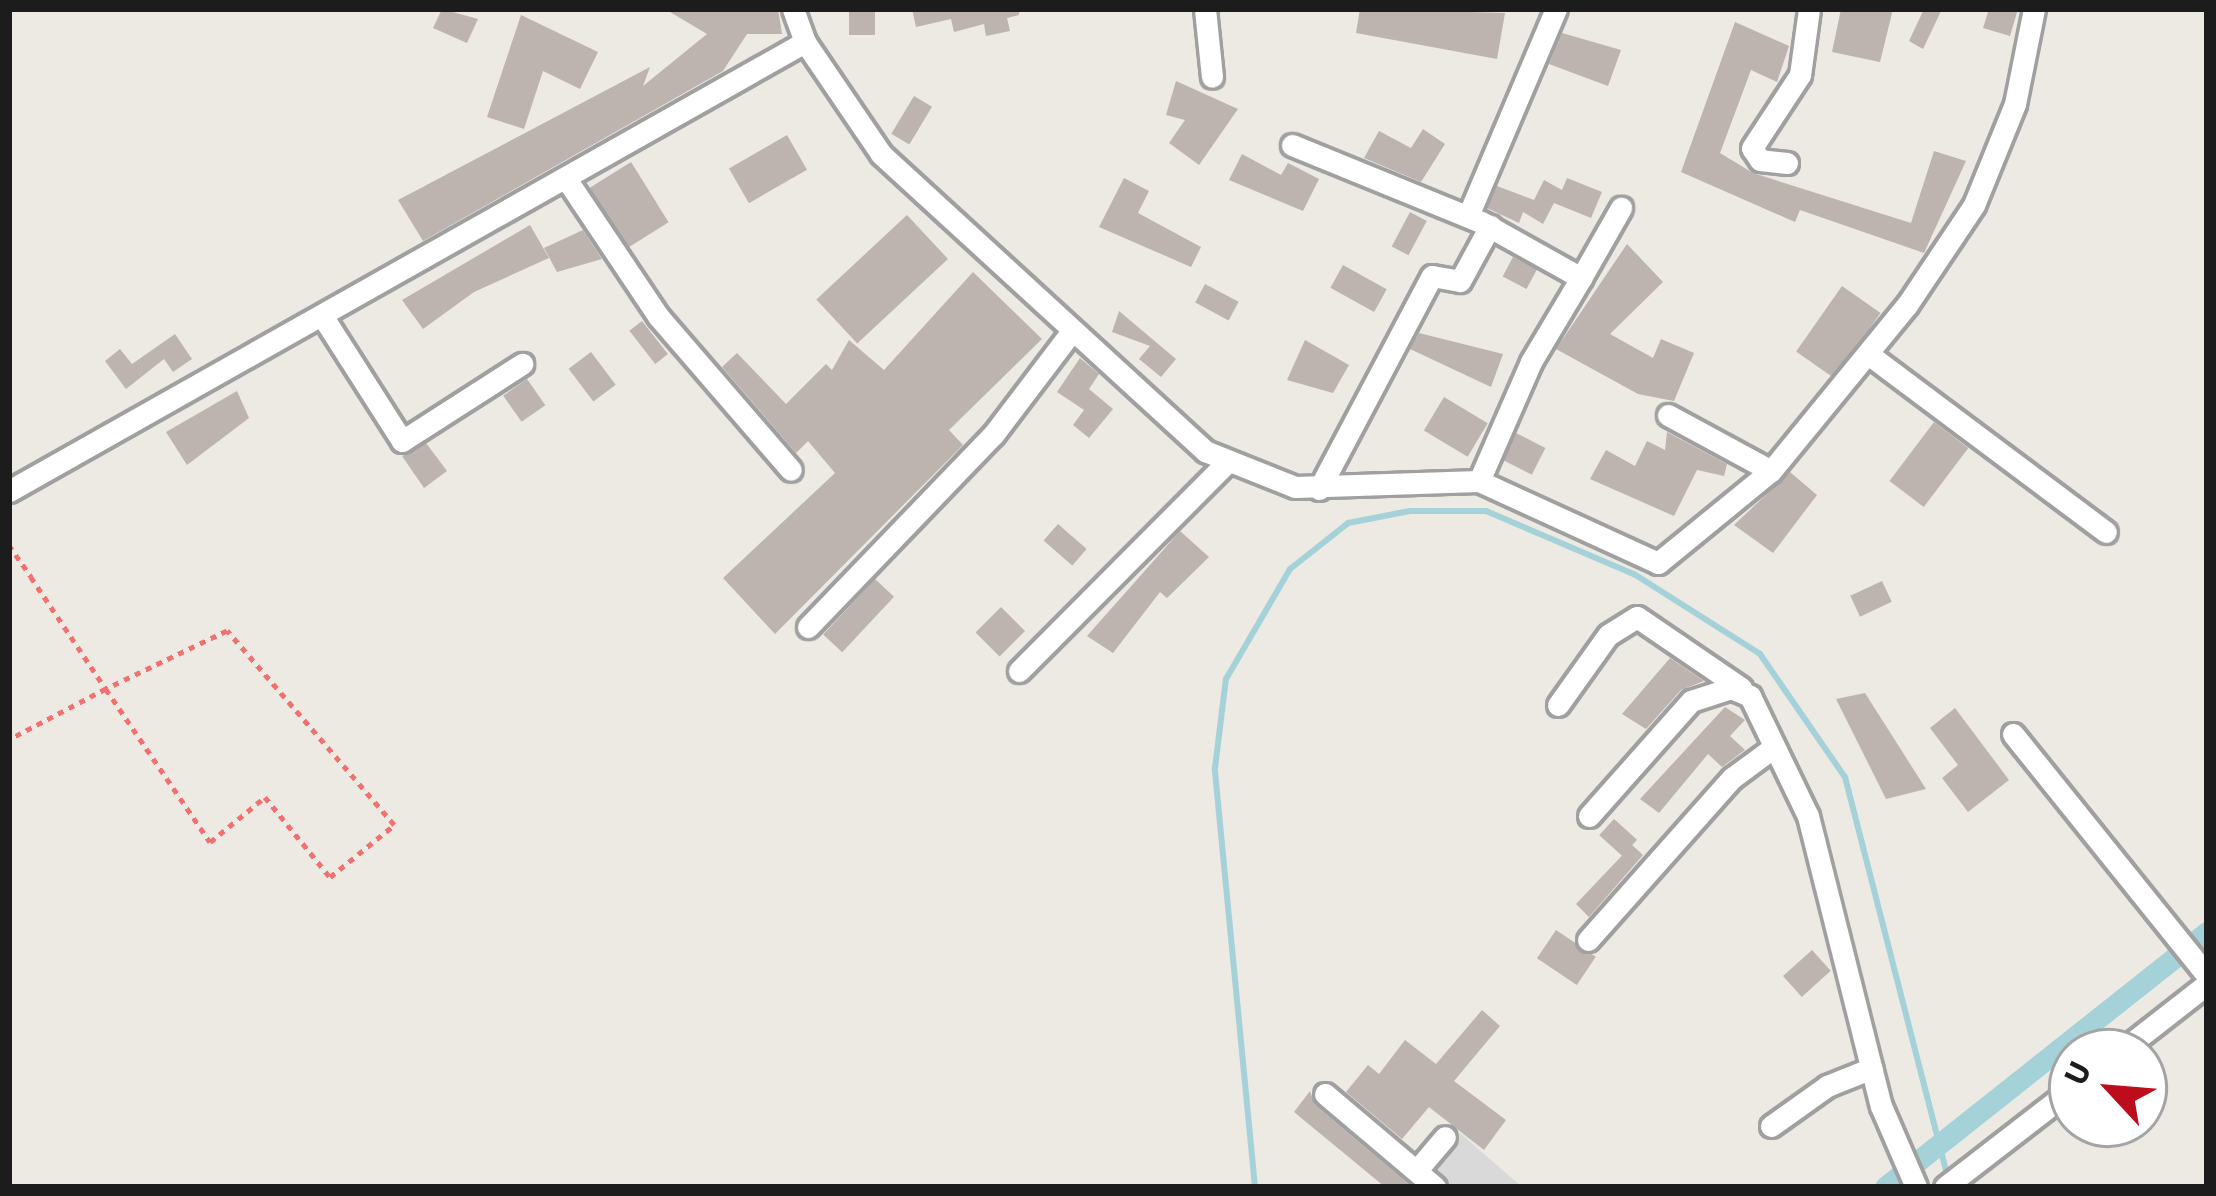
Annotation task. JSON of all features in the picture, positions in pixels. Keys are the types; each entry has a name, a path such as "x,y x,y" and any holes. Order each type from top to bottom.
{"street":[{"path":"794,9 806,42 880,154 1069,335 1226,463 1268,483 1319,489 1479,481 1653,564 1771,471 1872,357 1974,205 2015,104 2034,9"},
{"path":"1205,9 1212,77"},
{"path":"1468,216 1556,9"},
{"path":"1787,163 1760,160 1752,148 1800,75 1809,9"},
{"path":"9,491 806,42"},
{"path":"1292,145 1490,226 1581,278"},
{"path":"567,180 658,316 791,470"},
{"path":"1479,481 1531,362 1621,208"},
{"path":"1319,489 1432,276 1460,281 1490,226"},
{"path":"322,317 402,441 522,364"},
{"path":"808,627 992,435 1069,335"},
{"path":"1872,357 2106,532"},
{"path":"1668,416 1771,471"},
{"path":"1019,671 1226,463"},
{"path":"1558,705 1608,635 1637,616 1741,688 1761,709 1808,816 1896,1156 1915,1186"},
{"path":"1589,816 1690,701 1741,688"},
{"path":"2013,734 2205,975 2146,1028"},
{"path":"1588,940 1732,778 1774,747"},
{"path":"1771,1126 1827,1086 1872,1068"},
{"path":"1325,1094 1435,1187"},
{"path":"1961,1181 2048,1109"},
{"path":"1417,1170 1445,1137"}],"path":[{"path":"9,545 106,689 210,842 265,797 330,877 394,824 227,631 106,689 9,740"}],"shaded area":[{"path":"1460,1133 1522,1187 1451,1187 1430,1168"}],"building":[{"path":"442,9 478,19 467,43 433,28"},
{"path":"665,9 778,9 782,34 747,34 723,71 423,241 398,200 650,67 643,86 707,34"},
{"path":"849,9 875,9 875,35 849,35"},
{"path":"912,9 1019,9 1019,15 1007,18 1010,31 986,36 984,24 954,32 951,19 916,27"},
{"path":"1360,9 1505,13 1497,59 1356,33"},
{"path":"1841,9 1893,9 1880,62 1832,52"},
{"path":"1924,9 1942,9 1923,49 1909,41"},
{"path":"1989,9 2018,9 2010,36 1983,28"},
{"path":"521,15 598,52 580,89 543,71 524,129 487,117"},
{"path":"1735,22 1789,46 1777,82 1751,70 1720,153 1753,173 1911,223 1934,151 1966,161 1924,253 1800,210 1795,222 1681,172"},
{"path":"1562,33 1621,50 1608,86 1549,64"},
{"path":"1176,81 1238,109 1199,165 1169,143 1185,120 1166,115"},
{"path":"914,96 932,107 909,145 891,134"},
{"path":"1423,129 1445,144 1421,182 1364,158 1379,131 1411,148"},
{"path":"787,135 807,170 749,203 729,168"},
{"path":"1242,154 1281,175 1288,163 1319,179 1303,211 1229,180"},
{"path":"631,162 669,222 627,248 589,188"},
{"path":"1124,178 1149,191 1138,213 1201,247 1191,267 1099,227"},
{"path":"1567,178 1602,192 1591,218 1554,203 1543,224 1523,212 1519,223 1487,208 1497,186 1534,200 1544,180 1562,190"},
{"path":"1410,212 1427,221 1408,255 1392,246"},
{"path":"907,215 948,259 857,343 816,300"},
{"path":"530,225 549,258 474,292 423,329 402,300"},
{"path":"583,230 602,259 557,272 544,248"},
{"path":"1627,244 1663,282 1610,334 1653,358 1661,339 1694,353 1674,401 1638,394 1556,349"},
{"path":"1513,257 1537,270 1527,289 1503,276"},
{"path":"1343,265 1387,289 1374,312 1330,288"},
{"path":"973,272 1042,339 949,430 963,445 775,634 723,578 835,473 808,441 796,453 722,367 737,353 786,404 826,364 832,370 849,340 884,370"},
{"path":"1205,284 1239,302 1229,320 1195,303"},
{"path":"1842,286 1881,313 1835,378 1796,352"},
{"path":"1119,311 1176,359 1161,377 1139,359 1150,346 1112,332"},
{"path":"642,321 668,354 655,364 629,331"},
{"path":"1419,333 1503,354 1491,387 1410,349"},
{"path":"175,334 192,359 173,372 164,359 126,389 105,361 120,349 132,364"},
{"path":"1305,340 1349,365 1333,393 1287,380"},
{"path":"591,352 616,385 593,402 569,369"},
{"path":"1080,358 1099,374 1089,389 1113,409 1089,438 1073,425 1084,410 1057,392"},
{"path":"527,379 545,405 522,422 503,396"},
{"path":"237,391 249,418 187,465 166,432"},
{"path":"1444,397 1488,423 1468,457 1424,430"},
{"path":"1934,422 1968,448 1924,507 1889,481"},
{"path":"1667,432 1727,464 1724,476 1697,470 1674,516 1590,479 1606,450 1635,466 1647,441 1665,450"},
{"path":"1516,433 1545,448 1532,475 1502,460"},
{"path":"426,443 447,471 424,488 402,456"},
{"path":"1790,472 1817,495 1773,553 1734,525"},
{"path":"1058,524 1087,549 1072,566 1044,541"},
{"path":"1180,531 1209,557 1167,598 1160,592 1113,653 1087,636"},
{"path":"875,579 894,597 842,652 823,635"},
{"path":"1882,581 1892,602 1860,617 1850,596"},
{"path":"1001,607 1025,631 1000,656 976,632"},
{"path":"1670,658 1704,681 1681,690 1646,729 1622,714"},
{"path":"1865,693 1926,789 1886,799 1836,699"},
{"path":"1725,707 1745,720 1730,736 1745,750 1722,767 1708,754 1659,813 1640,799"},
{"path":"1955,708 2009,780 1968,812 1942,778 1958,765 1930,728"},
{"path":"1614,819 1637,840 1622,856 1599,835"},
{"path":"1632,845 1643,855 1589,917 1576,904"},
{"path":"1556,930 1596,957 1577,985 1537,958"},
{"path":"1812,950 1831,971 1802,997 1783,976"},
{"path":"1482,1010 1500,1026 1454,1081 1506,1120 1484,1150 1429,1107 1402,1139 1346,1092 1368,1065 1379,1074 1405,1040 1436,1064"},
{"path":"1310,1091 1315,1105 1412,1187 1385,1187 1294,1112"}],"waterway":[{"path":"1255,1187 1215,768 1226,679 1290,569 1348,523 1410,511 1486,511 1634,574 1760,654 1845,777 1948,1178"},
{"path":"1885,1187 2207,932"}]}
